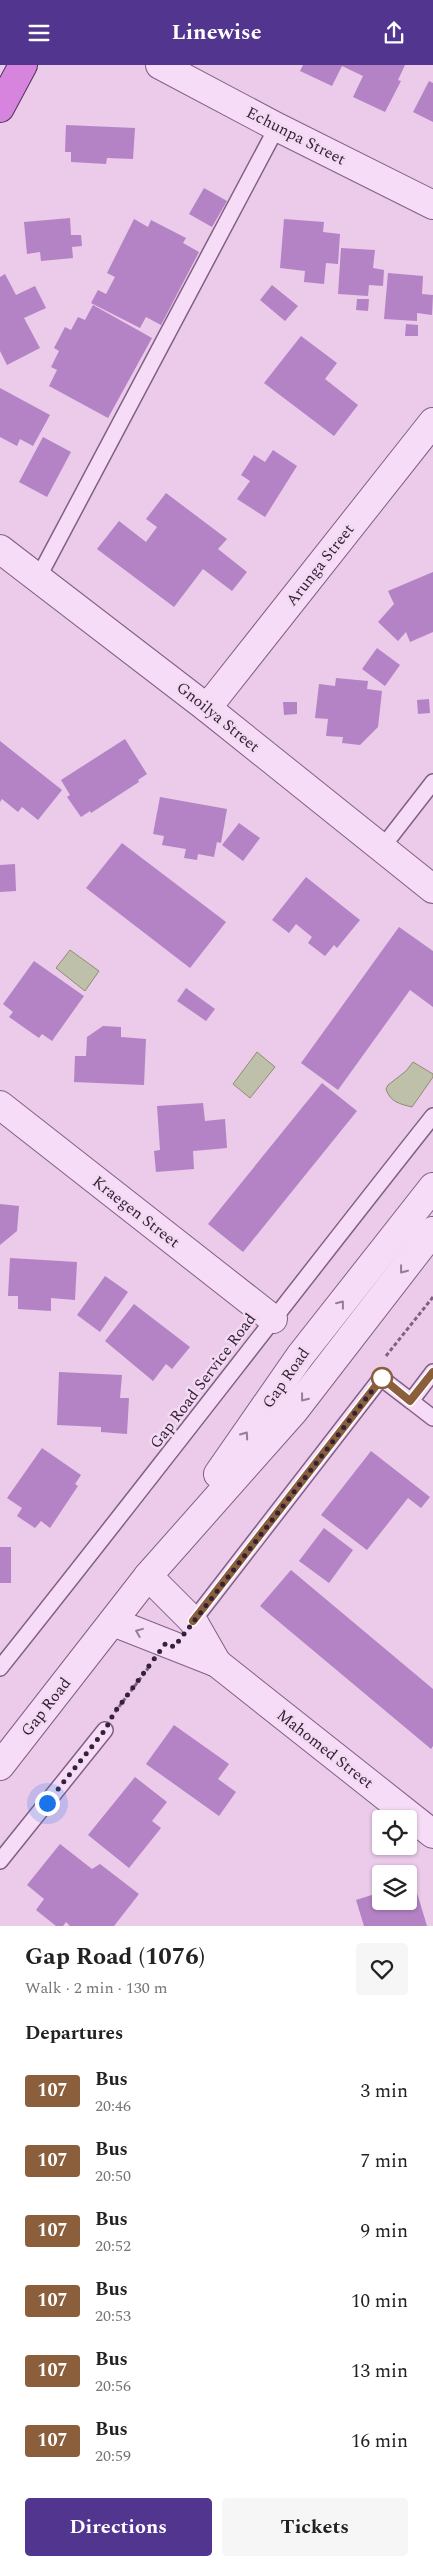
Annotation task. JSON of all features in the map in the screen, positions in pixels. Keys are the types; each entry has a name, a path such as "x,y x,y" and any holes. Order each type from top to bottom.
{"highway":[{"path":"0,108 23,65"}],"street":[{"name":"Echunpa Street","path":"160,65 277,127 433,205"},
{"name":"Arunga Street","path":"208,708 433,422"},
{"name":"Gnoilya Street","path":"0,549 208,708 433,889"},
{"name":"Kraegen Street","path":"0,1105 272,1319"},
{"name":"Gap Road","path":"0,1766 148,1576 300,1356 424,1214 433,1187"},
{"name":"Gap Road","path":"148,1576 294,1411 433,1231"},
{"name":"Mahomed Street","path":"148,1576 193,1621 217,1663"},
{"path":"170,1645 193,1621"},
{"name":"Mahomed Street","path":"113,1622 217,1663 433,1834"}],"lane":[{"path":"38,578 277,127"},
{"path":"381,849 433,782"},
{"name":"Gap Road Service Road","path":"0,1668 137,1497 272,1319 433,1116"},
{"path":"410,1401 433,1372"},
{"path":"193,1621 382,1378 433,1418"},
{"path":"0,1861 105,1730"}],"path":[{"path":"382,1378 381,1363 433,1297"},
{"path":"105,1730 114,1713 170,1645"}],"shaded area":[{"path":"70,950 99,971 85,991 56,968"},
{"path":"257,1052 275,1067 250,1098 233,1084"},
{"path":"413,1062 433,1074 433,1077 412,1107 393,1100 386,1089"}],"building":[{"path":"303,65 405,65 398,80 401,81 385,112 353,97 363,76 342,66 332,86 300,71"},
{"path":"429,81 433,83 433,122 413,112"},
{"path":"66,125 135,128 133,159 107,158 106,164 71,162 71,152 65,152"},
{"path":"204,188 227,201 212,227 189,214"},
{"path":"70,218 71,235 81,235 82,246 72,247 73,258 41,261 40,252 27,254 24,222"},
{"path":"134,219 148,227 151,220 186,238 183,243 199,252 161,325 146,317 140,328 91,303 98,290 106,294 115,277 107,273"},
{"path":"284,219 324,222 323,232 340,234 338,264 326,263 324,284 304,282 305,271 280,268"},
{"path":"341,248 375,250 373,268 384,270 383,286 369,285 368,296 338,294"},
{"path":"388,273 423,276 422,294 433,295 432,315 417,313 417,321 384,319"},
{"path":"5,274 16,295 35,286 46,308 24,318 40,348 7,365 0,351 0,277"},
{"path":"272,285 298,306 285,321 260,300"},
{"path":"357,299 369,299 368,311 356,310"},
{"path":"93,305 152,338 108,418 49,386 57,370 51,367 59,351 54,348 65,327 71,330 78,317 85,320"},
{"path":"406,324 418,325 418,336 405,336"},
{"path":"301,336 337,363 325,379 358,405 334,436 264,383"},
{"path":"0,388 50,415 33,446 20,439 17,446 0,437"},
{"path":"43,437 71,452 47,497 19,482"},
{"path":"273,450 297,466 265,517 237,499 250,481 241,475 254,455 265,462"},
{"path":"166,493 227,539 218,549 247,572 232,591 203,569 174,607 97,549 119,521 146,542 157,527 146,519"},
{"path":"433,572 433,632 410,642 406,632 398,641 378,622 394,604 388,591"},
{"path":"377,648 400,665 385,686 362,669"},
{"path":"336,678 368,681 367,689 382,691 378,727 360,745 342,743 343,737 326,736 328,719 315,718 319,684 335,686"},
{"path":"429,699 430,713 418,714 417,700"},
{"path":"283,702 297,702 297,714 284,715"},
{"path":"125,739 147,774 138,780 139,782 91,813 90,811 81,817 67,797 70,795 61,780"},
{"path":"0,741 62,790 38,820 22,807 18,812 2,799 0,802"},
{"path":"160,797 227,809 221,843 217,842 214,857 198,854 197,860 184,858 186,849 162,845 164,836 153,834"},
{"path":"239,823 260,838 243,861 222,845"},
{"path":"122,843 226,922 190,968 86,888"},
{"path":"15,864 16,891 0,892 0,865"},
{"path":"306,877 360,920 337,948 334,945 325,956 308,943 312,937 296,924 289,933 272,920"},
{"path":"399,927 433,951 433,1007 410,990 338,1090 301,1063"},
{"path":"34,961 84,996 52,1041 42,1034 39,1038 9,1017 13,1012 3,1004"},
{"path":"186,988 215,1009 206,1021 177,1001"},
{"path":"103,1026 121,1027 121,1037 146,1039 144,1085 74,1082 75,1056 86,1056 87,1037"},
{"path":"322,1083 357,1111 243,1252 208,1224"},
{"path":"203,1103 205,1121 225,1119 227,1148 193,1151 194,1169 156,1172 154,1151 160,1150 157,1106"},
{"path":"0,1204 19,1206 17,1231 0,1245"},
{"path":"10,1258 77,1262 75,1300 51,1298 51,1311 18,1309 18,1296 8,1296"},
{"path":"105,1276 128,1292 100,1332 77,1315"},
{"path":"134,1304 190,1347 172,1369 166,1364 153,1381 105,1341"},
{"path":"59,1372 122,1375 120,1398 129,1398 127,1434 101,1432 101,1427 57,1425"},
{"path":"42,1448 81,1475 75,1484 78,1486 50,1528 41,1521 35,1528 17,1516 22,1508 7,1498"},
{"path":"371,1451 430,1497 421,1508 408,1498 367,1550 321,1515"},
{"path":"324,1528 353,1550 329,1583 299,1561"},
{"path":"0,1547 11,1547 11,1583 0,1583"},
{"path":"291,1570 433,1689 433,1746 431,1749 260,1606"},
{"path":"174,1725 229,1764 218,1779 236,1792 219,1816 146,1764"},
{"path":"135,1777 167,1802 152,1821 161,1828 129,1868 88,1835"},
{"path":"60,1844 92,1869 100,1864 139,1894 114,1926 70,1926 66,1922 63,1926 56,1926 36,1910 44,1899 27,1885"},
{"path":"417,1893 427,1926 364,1926 356,1900 372,1895 372,1910 417,1910"}],"bus line":[{"name":"107","path":"193,1621 382,1378 410,1401 433,1372"}],"route":[{"path":"47,1803 105,1730 114,1713 166,1643 174,1647 382,1378"}]}
